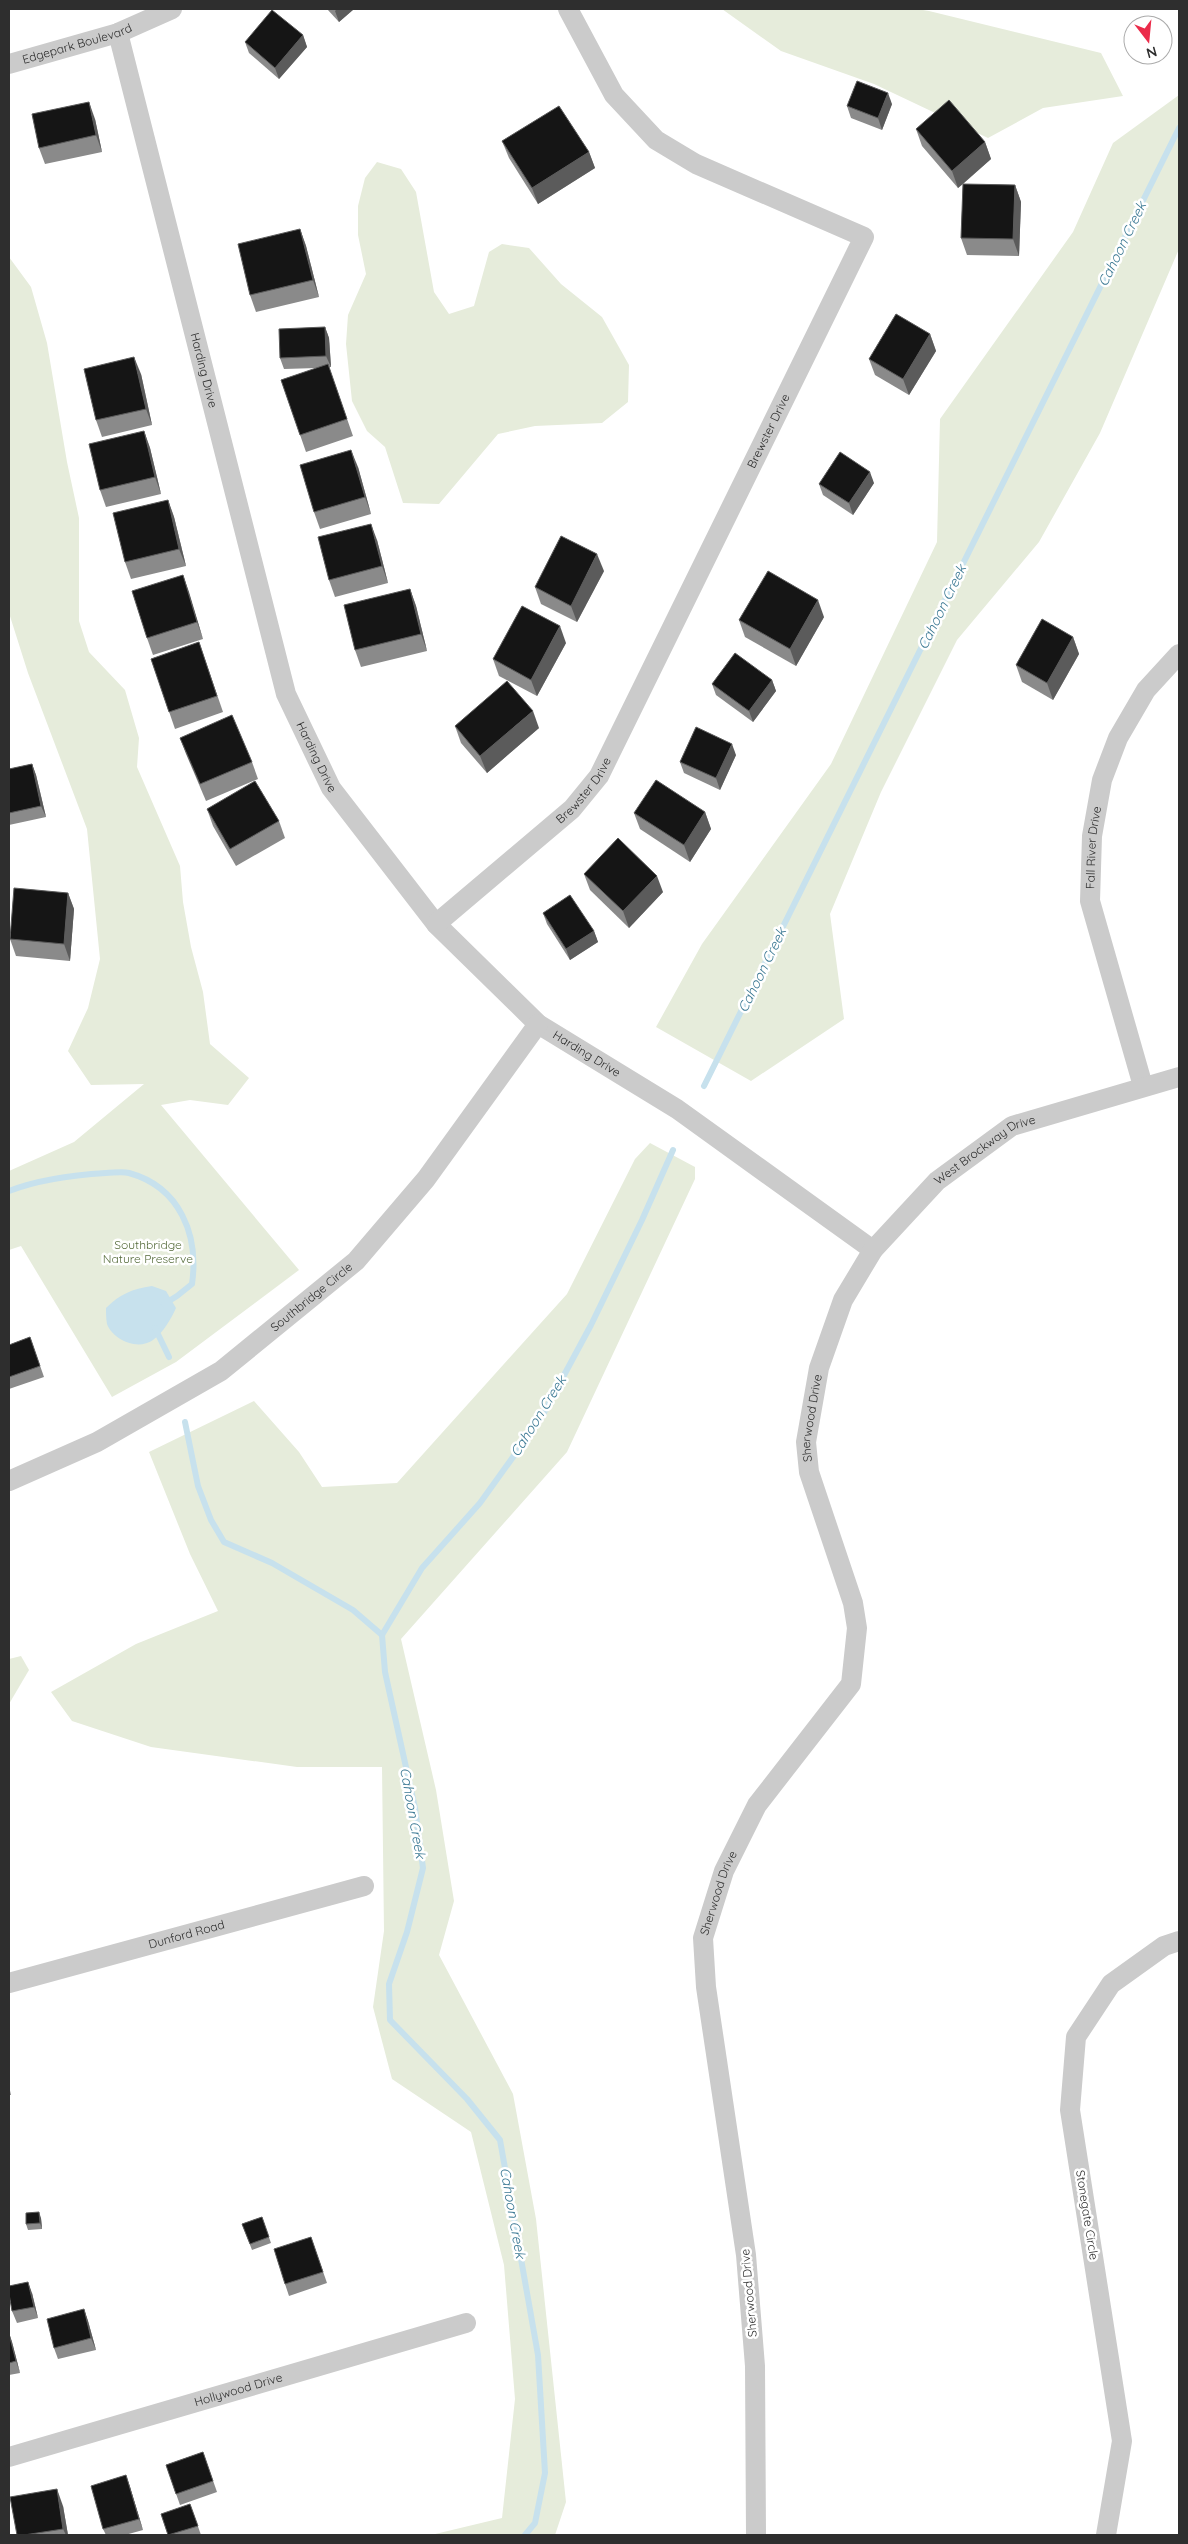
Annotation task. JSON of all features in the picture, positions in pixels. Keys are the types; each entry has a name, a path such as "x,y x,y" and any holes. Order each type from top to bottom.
{"street":[{"name":"Edgepark Boulevard","path":"9,64 118,33 172,9"},
{"name":"Brewster Drive","path":"436,924 572,809 599,776 864,237 696,164 656,140 614,95 568,9"},
{"name":"Harding Drive","path":"118,33 286,694 331,788 436,924 538,1024 677,1109 873,1250"},
{"name":"Fall River Drive","path":"1143,1086 1090,900 1092,836 1102,780 1118,738 1146,690 1179,654"},
{"name":"Southbridge Circle","path":"9,1481 97,1442 221,1371 356,1261 426,1179 538,1024"},
{"name":"West Brockway Drive","path":"842,1300 873,1250 937,1181 1012,1126 1179,1077"},
{"name":"Sherwood Drive","path":"756,2535 754,2366 746,2255 706,1987 703,1938 724,1871 757,1805 851,1684 857,1628 853,1603 809,1472 806,1442 819,1368 842,1300"},
{"name":"Dunford Road","path":"9,1983 364,1886"},
{"name":"Stonegate Circle","path":"1106,2535 1122,2441 1070,2110 1076,2037 1111,1984 1164,1946 1179,1942"},
{"name":"Hollywood Drive","path":"9,2457 466,2323"}],"green space":[{"path":"722,9 917,9 929,11 1101,53 1123,96 1043,108 988,138 874,84 781,51"},
{"path":"1179,95 1179,249 1100,433 1039,542 957,640 881,792 830,914 844,1019 751,1081 656,1027 702,944 831,764 937,542 940,419 1073,232 1113,143"},
{"path":"377,162 401,169 416,192 434,292 449,314 474,306 489,252 502,244 529,248 561,284 602,317 629,365 628,402 602,423 535,426 498,434 439,504 403,503 385,447 367,431 352,401 346,344 348,315 366,274 358,235 358,206 365,178"},
{"name":"Southbridge Nature Preserve","path":"9,257 31,287 47,343 67,462 79,518 79,621 89,652 125,690 139,738 137,767 180,866 183,902 191,947 203,992 210,1044 249,1078 228,1105 190,1100 161,1105 299,1270 176,1362 112,1397 21,1246 9,1250 9,1171 74,1142 144,1084 91,1085 68,1051 88,1008 100,959 87,829 28,673 9,613"},
{"path":"650,1143 695,1167 695,1179 567,1452 401,1639 436,1790 454,1901 439,1955 513,2094 536,2219 566,2502 555,2535 431,2535 502,2518 515,2399 504,2265 471,2132 392,2079 373,2007 384,1931 382,1767 297,1767 151,1747 72,1721 51,1692 136,1644 218,1611 190,1554 149,1452 254,1401 299,1452 322,1487 397,1483 567,1294 635,1159"},
{"path":"21,1656 29,1670 9,1704 9,1659"}],"water":[{"path":"152,1286 166,1291 176,1308 169,1321 157,1337 147,1343 133,1344 120,1339 110,1330 107,1324 106,1308 116,1299 127,1293"}],"building":[{"path":"272,10 303,35 275,68 245,42"},
{"path":"857,81 888,93 878,118 847,106"},
{"path":"949,100 985,142 952,171 916,129"},
{"path":"89,102 96,135 39,148 32,114"},
{"path":"559,106 589,152 532,188 502,141"},
{"path":"963,184 1015,185 1013,239 961,238"},
{"path":"300,229 313,280 250,295 238,244"},
{"path":"896,314 930,334 903,379 869,359"},
{"path":"325,327 326,356 280,358 279,329"},
{"path":"134,357 146,409 96,420 84,369"},
{"path":"328,364 347,419 300,435 281,380"},
{"path":"144,431 155,477 100,490 89,444"},
{"path":"351,450 365,497 314,512 300,465"},
{"path":"840,452 870,472 849,503 819,484"},
{"path":"168,500 179,549 125,562 113,513"},
{"path":"371,524 382,566 329,580 318,537"},
{"path":"561,536 597,554 571,606 535,587"},
{"path":"768,571 818,600 790,649 739,620"},
{"path":"183,575 197,622 147,638 132,591"},
{"path":"410,589 421,634 355,650 344,605"},
{"path":"522,606 560,626 531,680 493,659"},
{"path":"1042,619 1073,637 1047,683 1016,665"},
{"path":"199,642 217,696 169,712 151,659"},
{"path":"735,653 772,680 749,711 712,684"},
{"path":"507,681 533,711 480,756 455,726"},
{"path":"232,715 252,762 200,784 180,738"},
{"path":"696,727 732,744 716,778 680,762"},
{"path":"32,764 41,806 9,813 9,769"},
{"path":"656,780 705,812 684,845 634,813"},
{"path":"255,781 279,821 230,849 207,809"},
{"path":"618,838 657,876 623,911 584,874"},
{"path":"14,888 68,893 64,944 10,939"},
{"path":"570,895 594,931 566,949 543,913"},
{"path":"30,1337 40,1366 9,1377 9,1345"},
{"path":"39,2212 40,2223 26,2224 26,2213"},
{"path":"262,2217 269,2237 250,2244 242,2224"},
{"path":"311,2237 323,2272 285,2284 274,2249"},
{"path":"28,2282 34,2307 12,2311 9,2286"},
{"path":"84,2309 91,2338 54,2348 47,2319"},
{"path":"9,2334 16,2361 9,2363"},
{"path":"203,2452 213,2481 176,2494 166,2465"},
{"path":"126,2475 139,2519 103,2529 91,2486"},
{"path":"57,2489 63,2529 17,2535 10,2497"},
{"path":"190,2504 198,2526 168,2535 161,2514"}],"waterway":[{"name":"Cahoon Creek","path":"704,1086 1179,128"},
{"name":"Cahoon Creek","path":"525,2535 535,2523 545,2473 538,2355 500,2140 467,2099 390,2020 389,1984 407,1932 423,1868 415,1808 385,1672 382,1635 422,1568 480,1503 541,1418 591,1325 642,1220 673,1150"},
{"path":"9,1191 57,1178 120,1172 129,1173 147,1180 161,1189 173,1201 189,1231 193,1266 192,1284 164,1304"},
{"path":"155,1328 169,1357"},
{"path":"185,1422 198,1486 211,1520 224,1542 272,1563 353,1610 382,1635"}]}
